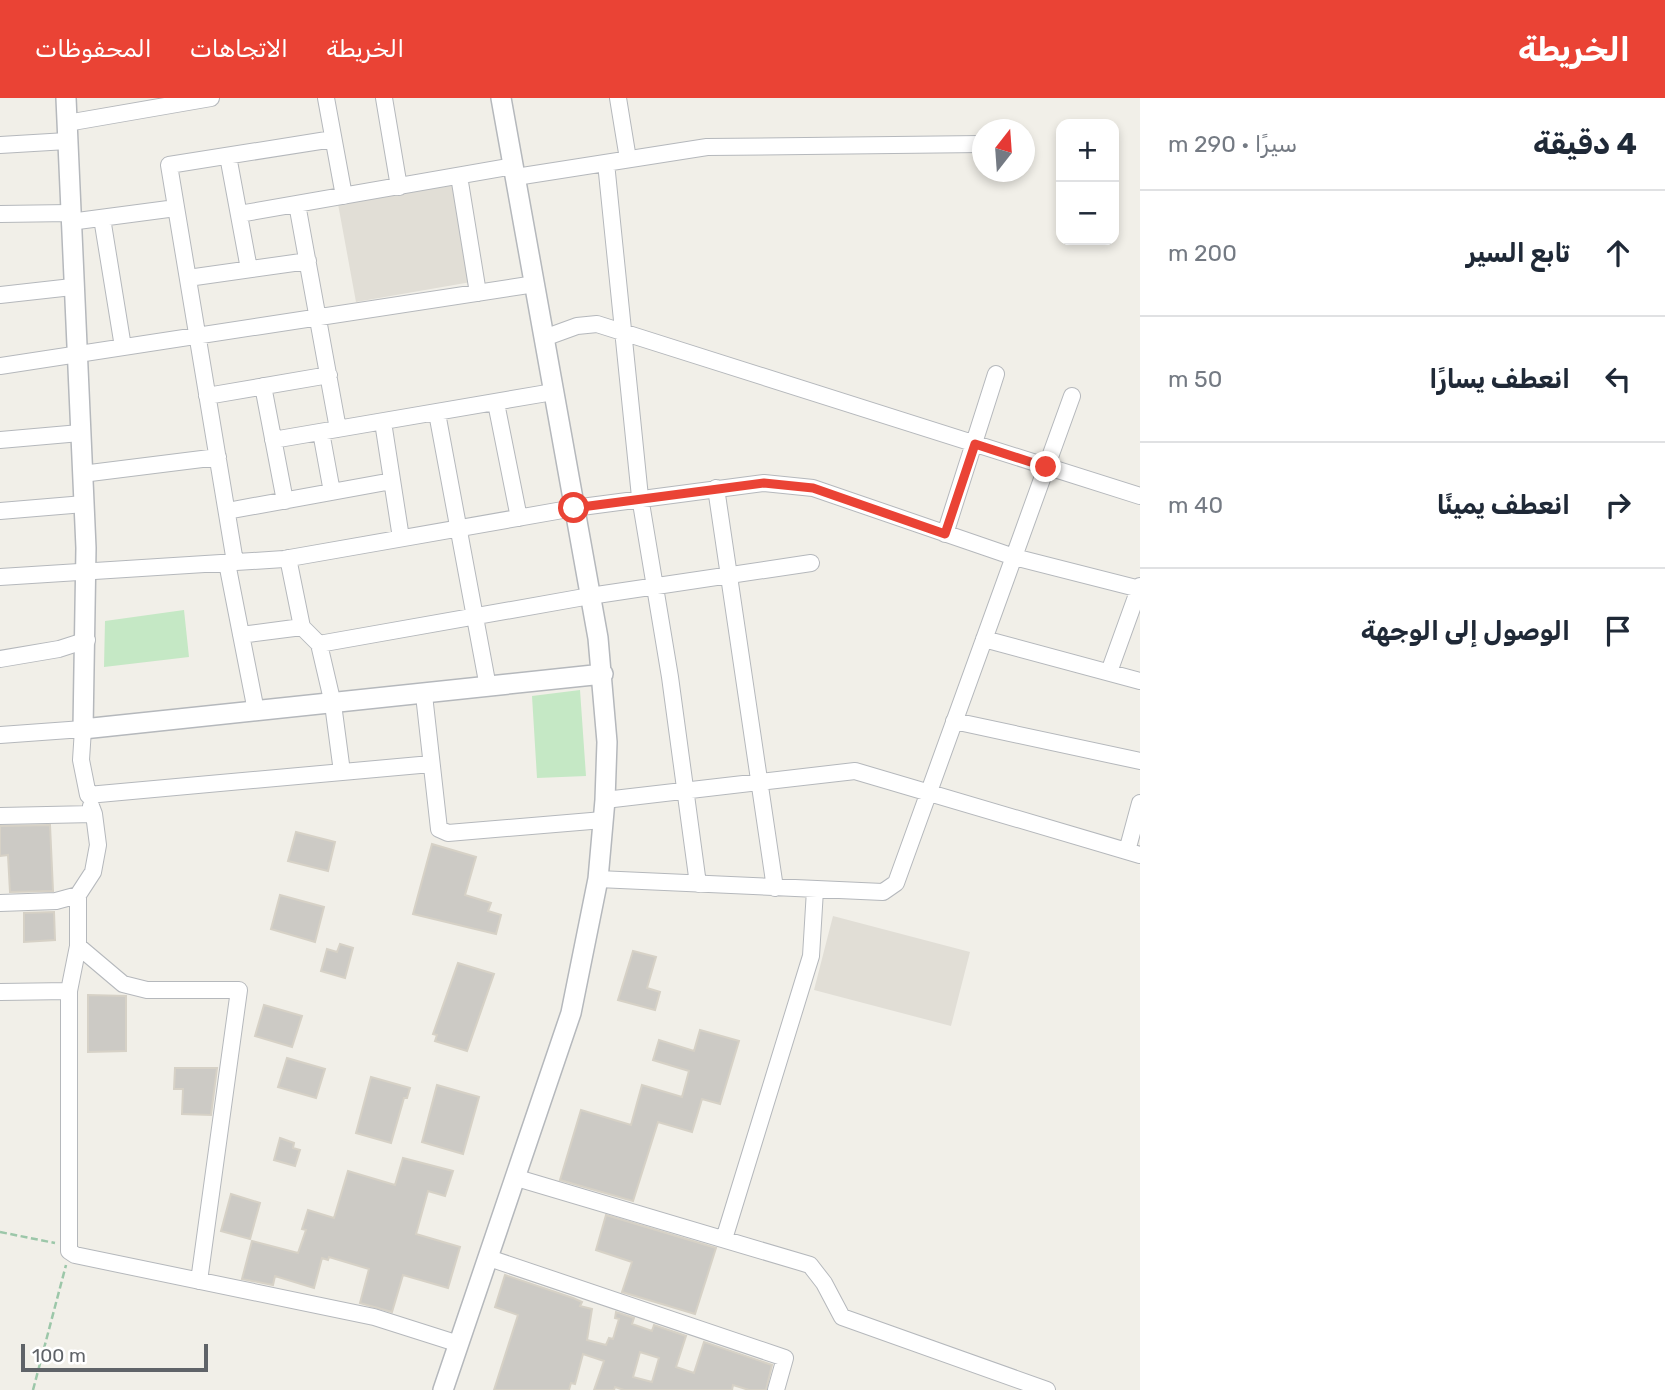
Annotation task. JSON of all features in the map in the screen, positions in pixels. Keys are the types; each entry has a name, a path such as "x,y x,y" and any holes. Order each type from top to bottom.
{"street":[{"path":"66,98 86,573 87,640 82,760 98,845 93,872 78,895 78,946 69,991 69,1251 75,1255 374,1317 459,1344"},
{"path":"0,145 211,98"},
{"path":"326,98 344,196"},
{"path":"384,98 399,187"},
{"path":"443,1390 571,1013 598,879 605,800 607,743 603,674 501,98"},
{"path":"618,98 628,159"},
{"path":"256,711 241,635 227,511 169,165 333,139"},
{"path":"239,214 459,176 606,163 706,148 972,144"},
{"path":"228,156 249,269"},
{"path":"606,163 621,334 640,498 698,884"},
{"path":"459,176 478,293"},
{"path":"297,204 338,429"},
{"path":"0,214 102,218 176,208"},
{"path":"102,218 123,347"},
{"path":"188,278 307,261"},
{"path":"0,366 535,284"},
{"path":"0,295 72,287"},
{"path":"544,338 577,326 597,324 621,334 1140,496"},
{"path":"945,534 996,374"},
{"path":"207,396 328,375"},
{"path":"263,386 285,501"},
{"path":"273,440 553,392"},
{"path":"598,879 883,892 896,883 1072,396"},
{"path":"496,403 519,518"},
{"path":"437,413 488,687"},
{"path":"383,422 401,538"},
{"path":"321,432 332,492"},
{"path":"0,440 80,433"},
{"path":"82,474 218,457"},
{"path":"227,511 392,481"},
{"path":"0,577 288,558 574,508 764,483 813,488 1014,557 1140,587 1109,672"},
{"path":"716,488 731,575 775,888"},
{"path":"0,511 84,504"},
{"path":"288,558 302,627 319,645 333,704 342,772"},
{"path":"319,645 475,619 590,596 811,564"},
{"path":"241,635 302,627"},
{"path":"984,639 1140,681"},
{"path":"0,659 59,649 87,640"},
{"path":"0,735 424,695 603,674"},
{"path":"424,695 439,829 448,833 603,820"},
{"path":"954,721 1140,761"},
{"path":"88,795 430,764"},
{"path":"605,800 855,771 1133,853 1140,803"},
{"path":"0,816 94,814"},
{"path":"724,1239 811,956 816,890"},
{"path":"0,903 56,901 78,895"},
{"path":"78,946 122,984 147,990 239,990 200,1281"},
{"path":"0,992 69,991"},
{"path":"517,1178 810,1265 824,1283 842,1317 1047,1390"},
{"path":"489,1258 785,1358 776,1390"}],"path":[{"path":"0,1232 61,1244 69,1251 33,1390"}],"shaded area":[{"path":"453,184 471,282 356,302 338,204"},
{"path":"833,916 970,952 951,1026 814,990"}],"green space":[{"path":"184,610 189,657 104,667 105,621"},
{"path":"580,690 586,776 537,778 532,696"}],"building":[{"path":"50,825 53,891 10,892 8,855 0,856 0,826"},
{"path":"296,832 335,842 328,871 288,861"},
{"path":"432,844 476,857 465,895 491,903 488,911 501,915 496,934 413,914"},
{"path":"280,895 324,907 315,942 271,929"},
{"path":"54,912 55,940 24,942 24,913"},
{"path":"340,944 353,948 345,978 321,971 327,949 337,952"},
{"path":"633,951 656,957 647,988 660,992 655,1010 618,1000"},
{"path":"458,963 494,974 467,1051 435,1041 437,1035 433,1034"},
{"path":"88,995 126,996 126,1051 88,1052"},
{"path":"264,1005 302,1016 292,1047 255,1036"},
{"path":"700,1030 739,1041 720,1104 702,1099 692,1132 658,1122 633,1201 560,1180 581,1110 631,1125 642,1085 682,1097 689,1071 653,1060 659,1040 694,1051"},
{"path":"287,1058 325,1069 316,1098 278,1087"},
{"path":"175,1068 217,1068 211,1115 182,1114 183,1089 174,1089"},
{"path":"371,1077 410,1088 407,1098 404,1098 391,1143 356,1133"},
{"path":"437,1085 479,1097 463,1154 422,1142"},
{"path":"280,1138 294,1143 293,1148 300,1150 295,1166 274,1160"},
{"path":"403,1158 453,1171 445,1196 428,1191 416,1234 460,1247 448,1288 403,1275 392,1312 360,1303 369,1269 329,1257 328,1260 322,1258 314,1288 275,1276 273,1285 242,1279 252,1241 298,1253 306,1230 302,1229 308,1210 334,1218 348,1171 395,1185"},
{"path":"231,1194 260,1203 250,1239 221,1231"},
{"path":"606,1215 716,1248 695,1314 622,1292 632,1262 596,1250"},
{"path":"505,1275 573,1298 582,1302 580,1306 592,1309 587,1340 606,1345 609,1338 613,1339 619,1319 615,1318 616,1312 634,1318 632,1324 652,1331 654,1325 686,1336 676,1367 694,1373 704,1342 772,1365 766,1390 749,1390 733,1385 732,1390 624,1390 615,1387 614,1390 594,1390 604,1361 583,1354 575,1384 571,1383 569,1390 494,1390 518,1315 495,1307","holes":["640,1352 659,1358 652,1382 633,1377"]}],"route":[{"path":"574,508 671,493 764,483 813,488 945,534 975,444 1046,467"}]}
